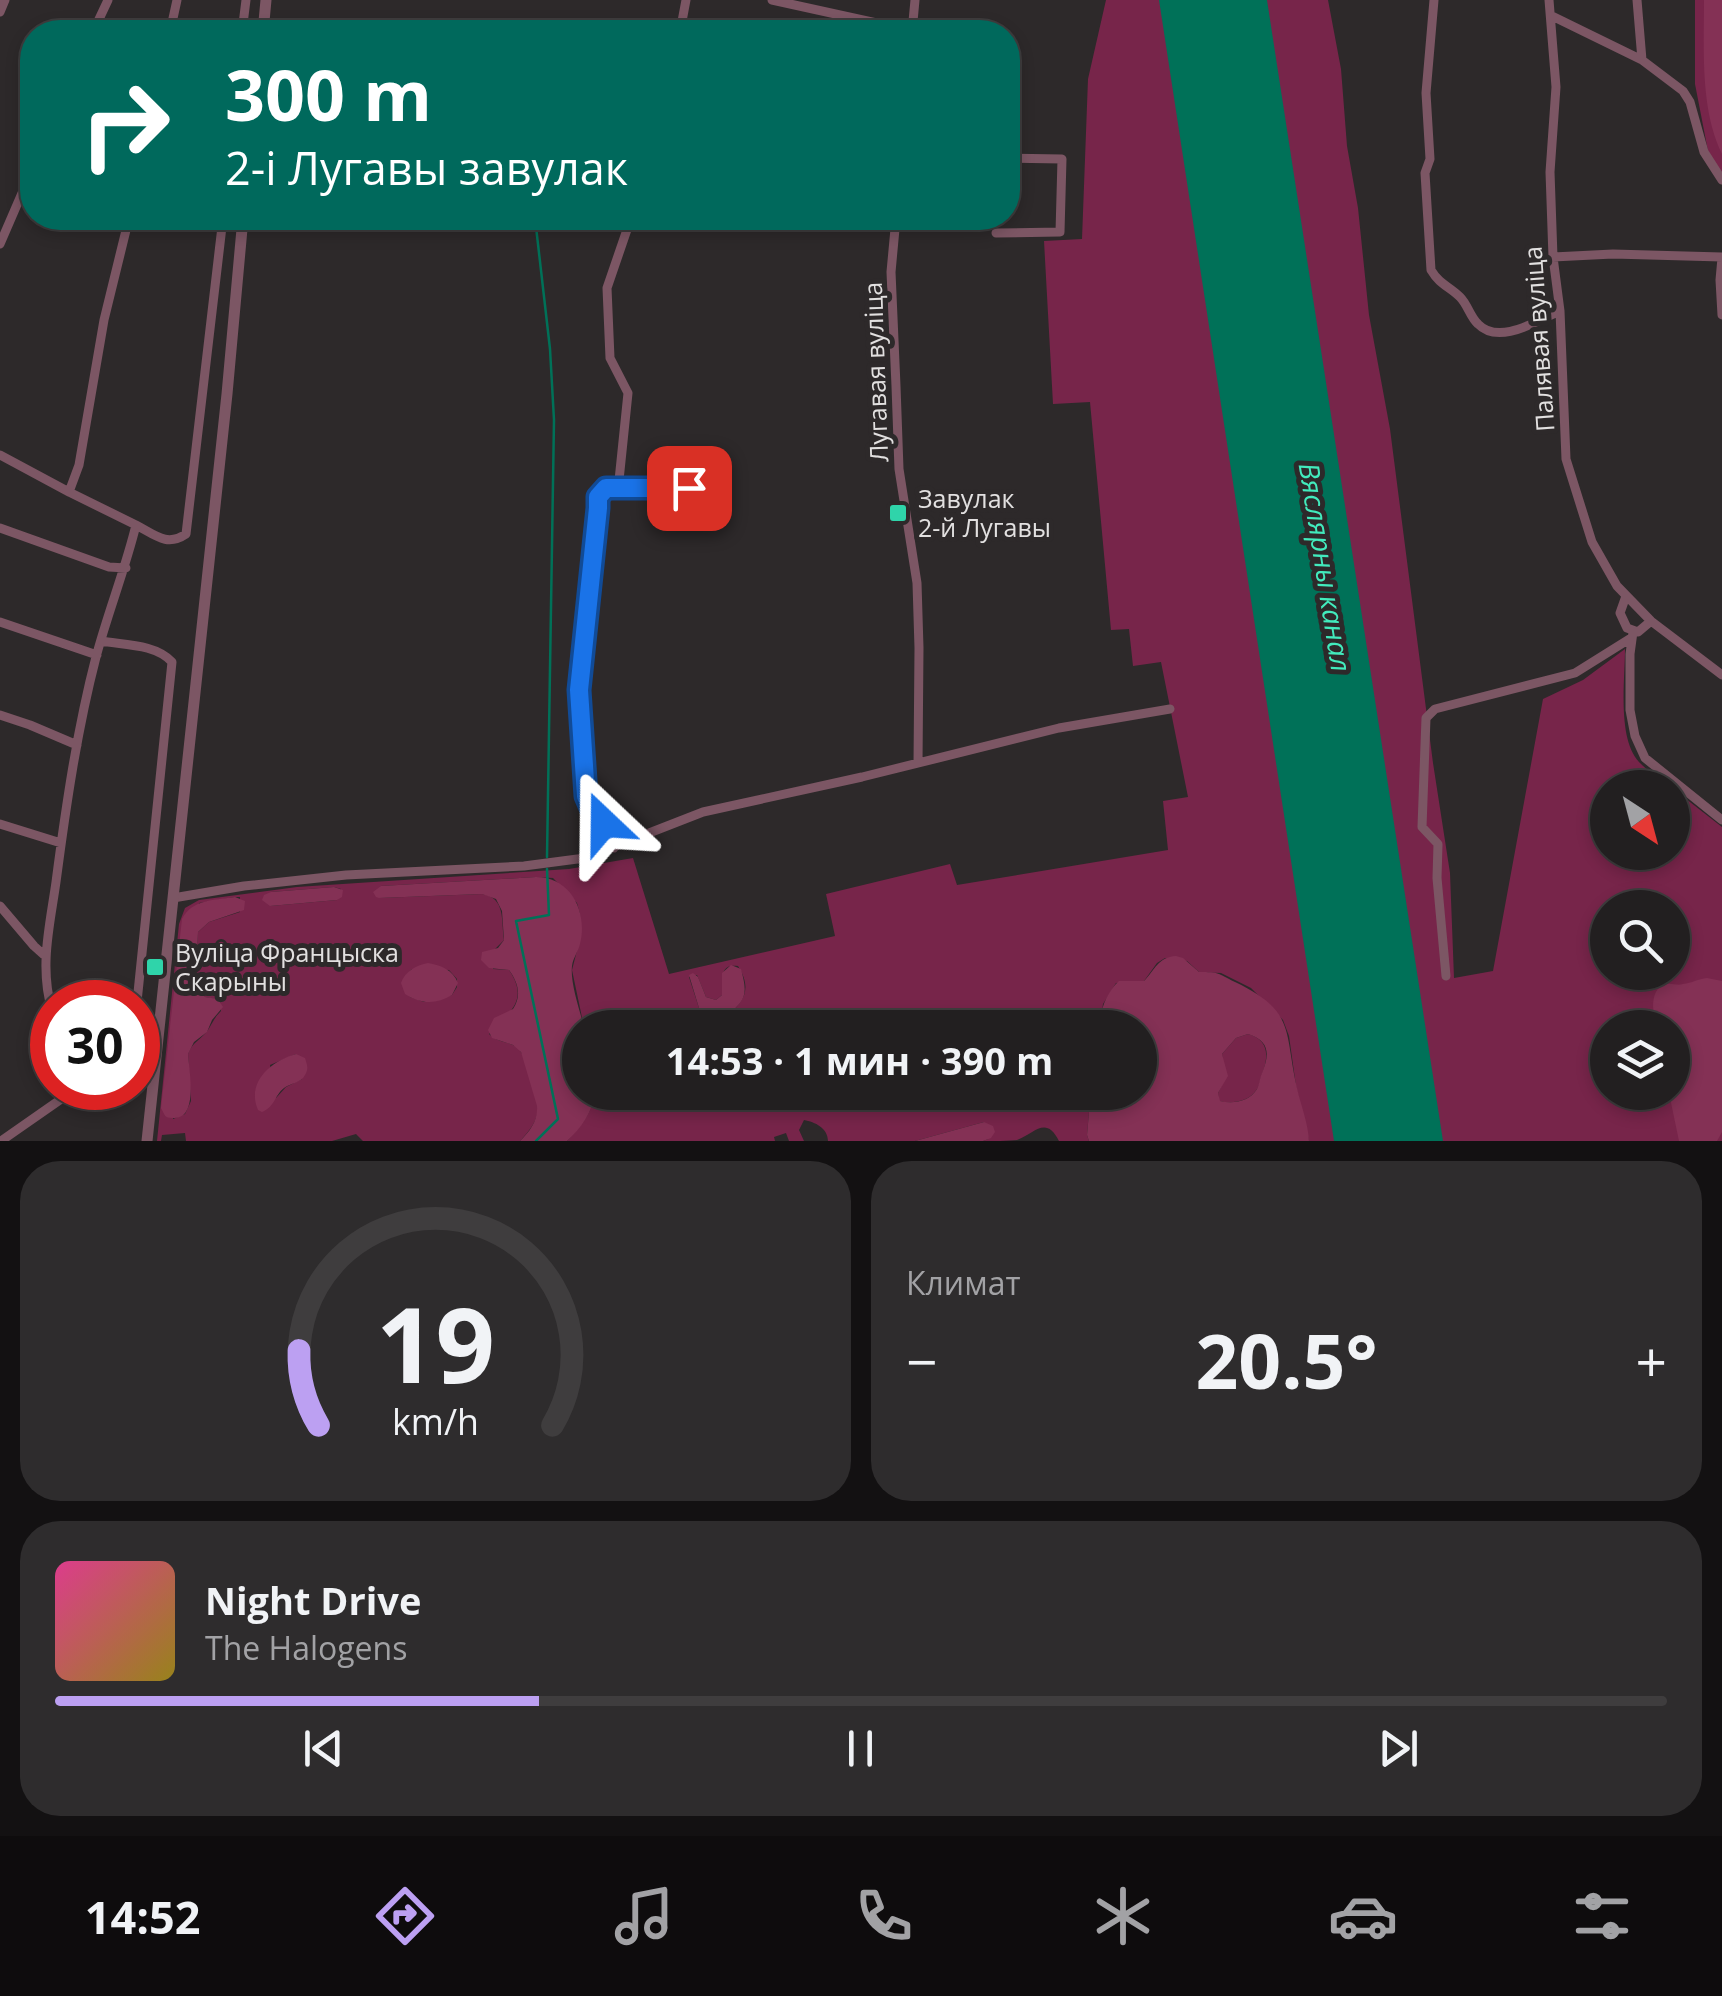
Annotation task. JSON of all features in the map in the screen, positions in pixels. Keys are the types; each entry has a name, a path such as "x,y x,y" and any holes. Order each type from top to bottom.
{"street":[{"path":"0,12 5,0"},
{"path":"772,0 860,20"},
{"path":"1434,0 1426,92 1432,270 1445,288 1460,297 1484,330 1510,332 1560,311"},
{"name":"Палявая вуліца","path":"1549,0 1556,88 1550,172 1553,256 1560,311 1566,459 1592,542 1626,596 1651,621 1722,675"},
{"path":"1637,0 1642,60"},
{"path":"1552,16 1642,60 1683,91 1690,102 1704,152 1722,180"},
{"path":"996,232 1060,232 1062,159 1020,158"},
{"path":"0,244 20,198"},
{"path":"69,492 79,464 104,320 125,230"},
{"path":"0,455 168,542 186,534 222,230"},
{"path":"147,1141 243,230"},
{"path":"618,490 628,393 610,358 607,288 628,230"},
{"name":"Лугавая вуліца","path":"895,230 891,272 900,469 916,583 919,648 918,763"},
{"path":"1553,256 1722,257 1722,315"},
{"path":"614,848 604,823 594,815 586,796 579,690 598,497 606,488 725,488"},
{"path":"47,980 44,955 77,745 97,654 136,525"},
{"path":"0,528 108,567 126,568"},
{"path":"1626,596 1620,613 1632,635 1630,710 1634,736 1645,758 1722,820"},
{"path":"1446,976 1436,878 1438,844 1422,827 1426,718 1435,708 1575,672 1651,621"},
{"path":"0,622 97,654"},
{"path":"101,641 152,649 166,654 172,662 139,980"},
{"path":"173,898 346,875 524,866 585,858 702,812 1059,728 1170,710"},
{"path":"0,715 77,745"},
{"path":"0,824 61,843"},
{"path":"0,906 44,955"},
{"path":"1,1141 46,1110"}],"shaded area":[{"path":"1106,0 1328,0 1341,69 1369,315 1390,429 1450,873 1454,978 1493,971 1543,699 1583,680 1625,649 1625,724 1632,752 1647,770 1590,770 1590,870 1690,870 1690,802 1722,827 1722,1141 1309,1141 1283,1020 1251,988 1221,973 1199,972 1187,961 1165,958 1144,981 1116,983 1102,1010 733,1010 742,999 745,981 738,966 732,966 724,970 722,995 716,1000 706,997 697,975 689,977 700,1010 580,1010 572,970 581,935 577,903 553,878 536,877 381,886 379,898 482,894 499,905 504,940 494,950 493,969 509,970 518,990 510,1012 489,1034 519,1049 530,1076 538,1111 520,1141 363,1141 356,1134 332,1141 186,1141 185,1133 162,1135 161,1141 157,1141 179,924 185,908 199,900 297,887 569,869 633,858 669,974 835,936 826,894 950,864 957,885 1168,850 1163,801 1188,797 1161,662 1133,666 1129,629 1111,630 1090,402 1053,404 1044,241 1082,239 1088,79","holes":["341,889 337,900 270,906 271,892","240,897 240,912 209,922 198,932 196,980 205,997 220,1000 221,1011 188,1054 191,1101 185,1114 173,1119 199,903","412,969 449,970 457,979 452,995 424,1002 410,997 403,979","296,1054 302,1079 276,1098 270,1065"]},
{"path":"1695,0 1722,0 1722,174 1708,151 1695,84"},
{"path":"1704,0 1722,0 1722,154 1707,99"},
{"path":"536,877 559,883 574,899 582,932 572,973 580,1010 562,1010 562,1110 590,1110 567,1141 520,1141 533,1125 537,1106 521,1052 492,1038 488,1030 494,1018 513,1009 518,989 509,970 489,968 481,960 482,952 498,948 504,940 502,911 496,899 482,894 379,898 373,892 381,886"},
{"path":"334,887 343,890 337,900 270,906 262,900 271,892"},
{"path":"235,897 245,901 244,910 209,922 198,932 196,980 205,997 218,999 223,1007 188,1054 191,1093 186,1111 181,1116 168,1117 161,1108 182,919 198,904"},
{"path":"1183,958 1199,972 1215,973 1255,993 1278,1013 1288,1037 1309,1141 1089,1141 1088,1110 1157,1110 1157,1010 1102,1010 1119,981 1144,981 1161,961","holes":["1248,1034 1261,1041 1267,1055 1257,1089 1240,1101 1220,1101 1218,1093 1228,1076 1222,1054 1236,1038"]},
{"path":"428,963 453,975 458,983 452,995 428,1002 405,994 401,983 405,975"},
{"path":"731,965 741,969 744,996 733,1010 700,1010 689,975 698,977 706,997 716,1000 722,995 722,973"},
{"path":"1707,978 1722,981 1722,1132 1717,1141 1679,1141 1673,1110 1690,1110 1690,1010 1654,1010 1658,990 1690,990 1690,983"},
{"path":"1248,1034 1260,1040 1266,1050 1259,1086 1245,1099 1219,1101 1226,1073 1222,1054 1236,1038"},
{"path":"296,1054 305,1058 303,1078 284,1088 266,1110 258,1110 255,1090 263,1074"},
{"path":"1088,1110 1089,1141 1059,1141 1045,1127 1017,1140 983,1141 988,1139 984,1122 915,1141 828,1141 820,1126 804,1120 799,1130 804,1141 789,1141 786,1133 774,1137 775,1141 567,1141 589,1113"},
{"path":"984,1122 993,1126 995,1132 983,1141 915,1141"}],"water":[{"name":"Вяслярны канал","path":"1159,0 1267,0 1443,1141 1334,1141"}],"waterway":[{"path":"536,230 554,420 547,857"},
{"path":"536,1141 558,1119 516,921 549,915 547,869"}],"place":[{"name":"Завулак 2-й Лугавы","path":"898,513"},
{"name":"Вуліца Францыска Скарыны","path":"155,967"}],"route":[{"path":"604,823 594,815 586,796 579,690 598,497 606,488 689,488"}]}
